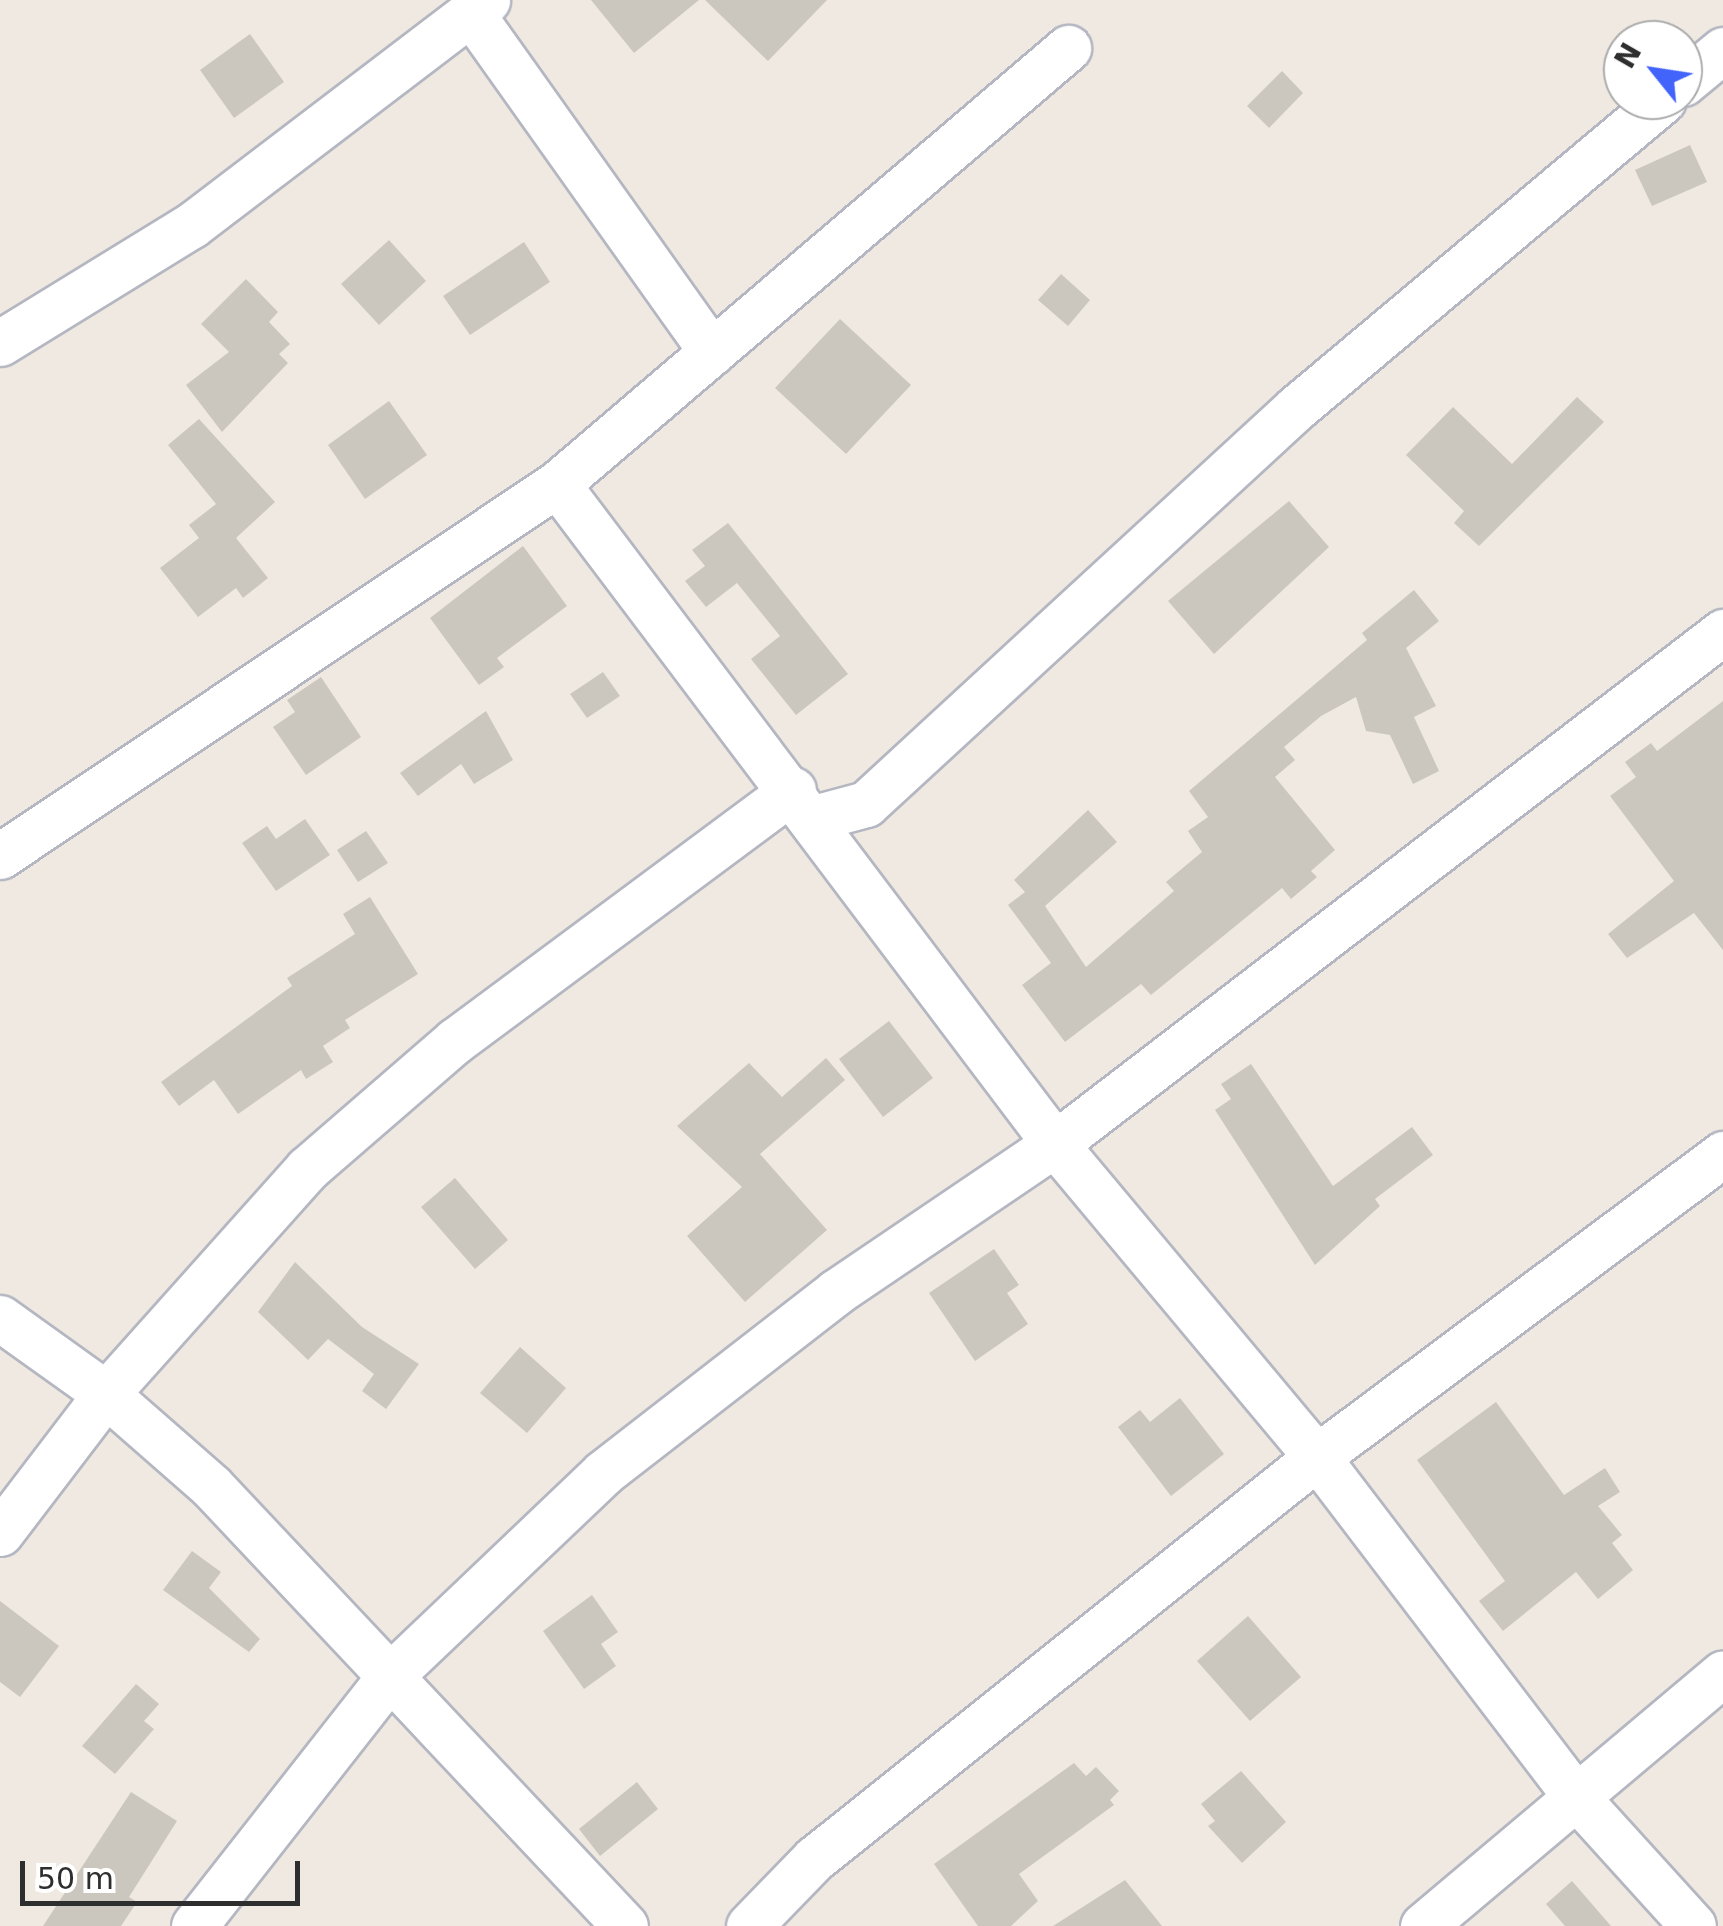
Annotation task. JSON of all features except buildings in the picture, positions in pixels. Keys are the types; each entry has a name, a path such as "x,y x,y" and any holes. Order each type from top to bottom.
{"street":[{"path":"0,343 192,225 479,6 712,352"},
{"path":"0,856 557,484 1068,48"},
{"path":"1703,67 1723,50"},
{"path":"850,866 866,804 1296,408 1639,120"},
{"path":"557,484 804,804 1055,1144 1317,1458 1578,1799 1693,1926"},
{"path":"194,1926 388,1677 604,1473 836,1292 1055,1144 1723,632"},
{"path":"0,1533 106,1394 307,1168 455,1041 804,804 866,804"},
{"path":"749,1926 814,1859 1317,1458 1723,1154"},
{"path":"0,1318 106,1394 210,1486 625,1926"},
{"path":"1424,1926 1723,1673"}]}
